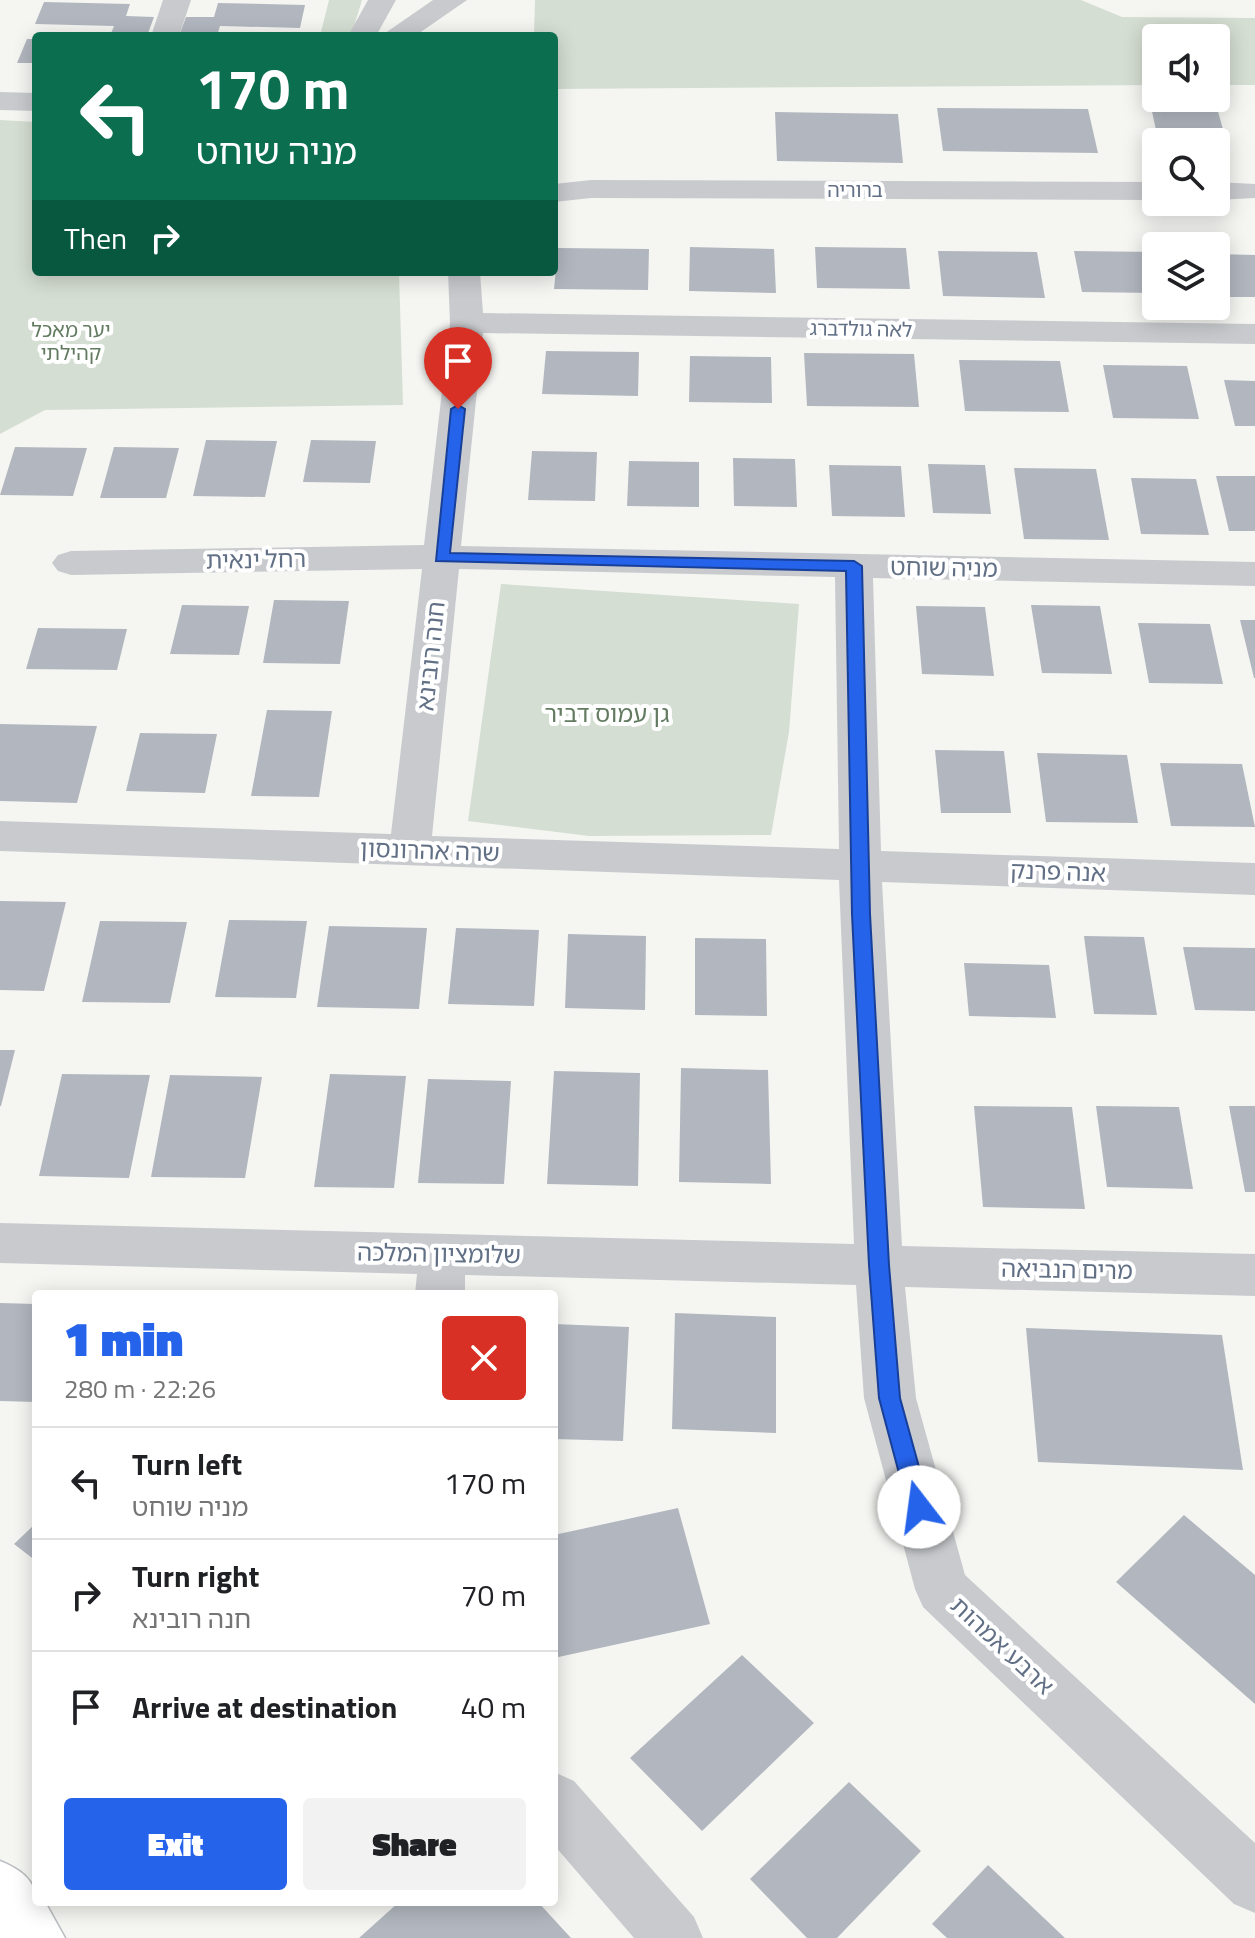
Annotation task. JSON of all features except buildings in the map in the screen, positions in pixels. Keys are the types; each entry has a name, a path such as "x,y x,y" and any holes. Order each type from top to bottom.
{"main road":[{"path":"0,1891 35,1938"}],"street":[{"path":"166,32 177,0"},
{"path":"364,32 382,0"},
{"path":"401,32 453,0"},
{"path":"0,101 32,102"},
{"name":"ברוריה","path":"558,193 591,189 1142,191"},
{"name":"חנה רובינא","path":"410,850 467,323 464,276"},
{"name":"לאה גולדברג","path":"467,323 1255,334"},
{"name":"רחל ינאית","path":"71,563 442,557"},
{"name":"מניה שוחט","path":"442,557 1255,574"},
{"name":"ארבע אמהות","path":"854,566 861,866 879,1265 890,1398 942,1589 1255,1883"},
{"name":"שרה אהרונסון","path":"0,836 861,866"},
{"name":"אנה פרנק","path":"861,866 1255,879"},
{"name":"שלומציון המלכה","path":"0,1243 441,1274 879,1265"},
{"name":"מרים הנביאה","path":"879,1265 1255,1275"},
{"path":"558,1806 673,1938"}],"green space":[{"path":"329,0 362,0 352,32 321,32"},
{"path":"535,0 1081,0 1122,17 1255,18 1255,85 1230,85 1230,24 1142,24 1142,85 558,89 558,32 534,32"},
{"name":"יער מאכל קהילתי","path":"0,120 32,122 32,276 399,276 403,405 45,410 0,434"},
{"name":"גן עמוס דביר","path":"501,584 799,604 789,732 771,835 589,836 468,821"}],"route":[{"path":"458,409 442,557 854,566 861,914 879,1265 890,1398 919,1507"}]}
